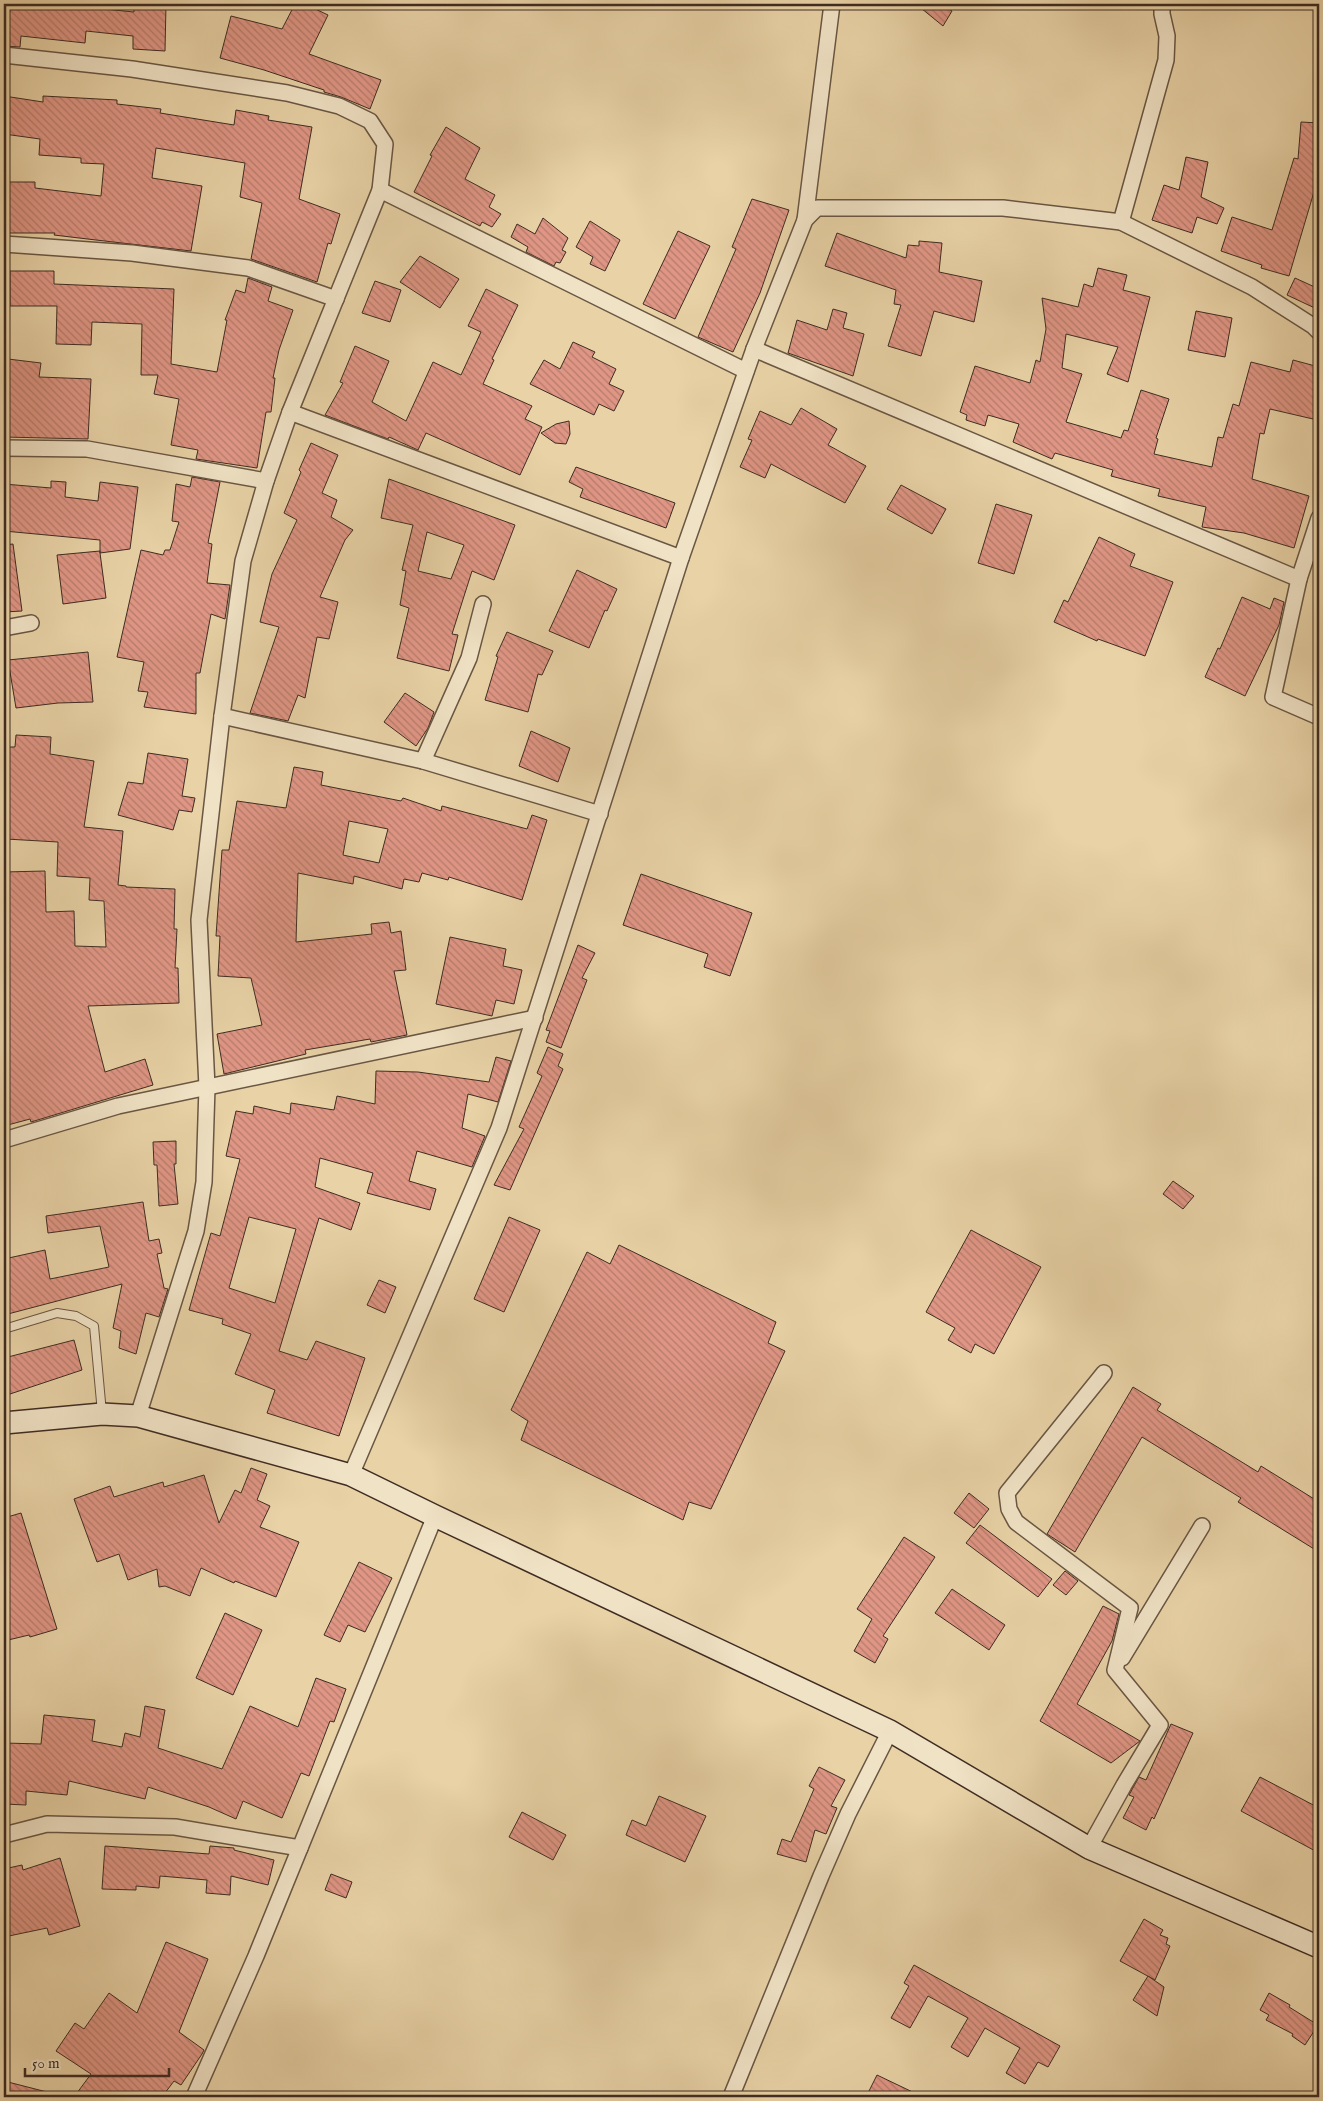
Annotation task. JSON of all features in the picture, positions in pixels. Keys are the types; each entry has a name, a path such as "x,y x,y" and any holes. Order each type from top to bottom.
{"main road":[{"path":"4,1423 102,1414 138,1416 351,1475 890,1731 1089,1848 1319,1947"}],"street":[{"path":"351,1475 499,1128 681,558 754,348 805,220 832,4"},
{"path":"1121,222 1166,60 1167,36 1162,14 1162,4"},
{"path":"4,55 132,69 287,93 339,106 370,121 385,144 380,190 290,412 266,481 243,561 222,716 200,920 207,1087 204,1182 196,1231 138,1416"},
{"path":"380,190 746,371"},
{"path":"805,220 817,208 1003,208 1121,222 1252,287 1313,326 1319,332"},
{"path":"4,244 132,253 248,268 336,299"},
{"path":"754,348 1299,579"},
{"path":"290,412 681,558"},
{"path":"4,448 87,449 266,481"},
{"path":"1319,518 1299,579 1273,697 1319,717"},
{"path":"423,761 469,658 484,604"},
{"path":"4,628 31,623"},
{"path":"222,716 423,761 600,814"},
{"path":"4,1140 118,1106 535,1018"},
{"path":"1104,1373 1007,1493 1009,1509 1016,1522 1130,1608 1115,1670"},
{"path":"194,2097 256,1956 435,1516"},
{"path":"1115,1670 1202,1526"},
{"path":"1089,1848 1160,1725 1115,1670"},
{"path":"730,2097 848,1814 890,1731"},
{"path":"4,1835 47,1824 175,1827 300,1848"}],"lane":[{"path":"4,1329 57,1313 76,1316 94,1326 102,1414"}],"building":[{"path":"11,4 54,4 134,12 134,4 166,4 165,51 133,49 133,36 86,31 85,43 21,36 20,47 4,46"},
{"path":"295,4 305,4 328,15 309,54 381,80 370,109 324,92 324,90 220,58 231,16 282,29"},
{"path":"916,4 940,4 952,11 943,26"},
{"path":"4,96 43,102 43,96 117,100 117,104 161,109 160,113 234,125 236,110 269,116 268,120 312,127 299,199 340,214 331,244 328,243 317,282 251,259 262,203 240,197 245,163 156,148 152,178 202,186 191,251 54,235 55,233 4,233 4,182 35,182 35,188 101,196 104,164 81,163 81,158 39,155 40,139 4,134"},
{"path":"1301,122 1319,123 1319,175 1289,276 1261,268 1262,265 1221,251 1232,217 1272,230 1294,158 1298,159"},
{"path":"446,127 480,148 465,179 495,195 489,207 501,214 492,227 482,222 480,226 414,192 432,156 430,155"},
{"path":"1186,157 1208,162 1201,197 1224,208 1217,224 1197,217 1192,233 1152,220 1164,185 1179,190"},
{"path":"752,199 789,210 760,293 733,352 698,337 736,249 732,247"},
{"path":"543,218 568,238 562,250 566,252 560,263 556,262 554,266 526,252 528,247 511,237 517,224 535,234"},
{"path":"590,221 620,240 605,271 590,264 593,257 576,247"},
{"path":"678,231 710,246 675,319 643,304"},
{"path":"837,233 906,258 908,245 919,246 919,241 942,243 939,272 982,281 974,322 934,311 921,356 888,346 901,305 894,304 896,290 825,266"},
{"path":"420,256 459,279 440,308 400,282"},
{"path":"1098,268 1127,275 1123,290 1150,297 1128,382 1107,374 1118,347 1066,334 1062,368 1082,374 1066,422 1121,438 1124,430 1128,431 1141,390 1169,399 1156,438 1158,439 1154,454 1212,467 1218,437 1223,438 1233,404 1239,406 1251,362 1290,372 1293,360 1319,367 1319,395 1313,419 1270,409 1264,434 1260,433 1252,479 1309,496 1294,548 1244,533 1202,527 1206,507 1158,496 1160,489 1111,476 1113,470 1055,453 1052,459 1013,442 1019,424 988,415 985,426 966,420 967,415 960,412 975,366 1030,383 1036,360 1040,362 1046,329 1042,298 1078,307 1084,284 1093,287"},
{"path":"10,271 54,271 54,284 174,289 171,364 217,372 227,320 225,320 236,290 245,293 248,278 272,287 268,301 293,310 279,350 273,378 275,378 271,412 266,412 257,468 196,459 198,450 171,445 179,399 154,394 158,375 141,375 142,324 92,322 91,345 56,344 57,306 10,306"},
{"path":"1295,278 1319,289 1319,310 1287,295"},
{"path":"375,281 401,290 390,322 362,313"},
{"path":"486,289 518,305 492,359 494,360 483,384 532,406 525,419 542,427 520,475 426,433 418,450 389,437 388,439 325,415 343,383 340,382 355,346 389,361 372,402 406,421 433,362 461,375 481,332 468,326"},
{"path":"833,309 847,313 843,328 864,334 853,376 788,353 797,320 827,330"},
{"path":"1196,311 1232,318 1225,357 1188,350"},
{"path":"573,342 595,352 592,357 616,369 609,384 624,391 614,411 599,404 594,415 530,384 544,360 560,369"},
{"path":"8,359 41,363 39,377 91,379 88,439 4,437 4,392"},
{"path":"801,408 837,429 828,445 866,466 845,503 771,464 765,478 740,467 752,440 748,439 760,411 791,425"},
{"path":"569,421 570,434 566,444 555,443 541,433 556,424"},
{"path":"311,443 338,455 322,493 337,500 331,517 353,530 345,540 320,597 338,602 329,639 317,637 305,698 298,695 288,721 250,713 279,627 260,622 272,574 297,520 284,513"},
{"path":"576,467 675,503 666,528 580,497 583,489 569,482"},
{"path":"192,477 220,482 208,543 212,544 207,583 230,585 225,619 211,614 200,673 196,673 196,714 144,707 148,692 138,691 144,662 117,657 141,550 163,555 165,550 170,550 179,522 172,521 176,484 190,487"},
{"path":"389,479 515,525 494,580 472,571 452,634 458,635 449,671 397,658 409,608 400,605 406,571 402,570 413,525 381,518","holes":["427,532 464,545 451,579 418,571"]},
{"path":"51,481 66,482 65,497 98,501 100,482 138,487 130,549 100,553 106,598 63,604 57,555 100,551 100,540 4,531 4,484 51,488"},
{"path":"901,485 946,509 932,534 887,509"},
{"path":"996,504 1032,515 1014,574 978,563"},
{"path":"1099,537 1135,554 1130,566 1173,582 1145,656 1098,639 1097,641 1054,622 1064,600 1068,602"},
{"path":"13,544 22,611 4,612 4,545"},
{"path":"577,570 617,589 607,611 605,610 589,648 549,631"},
{"path":"1242,597 1270,609 1274,598 1284,602 1279,625 1245,696 1205,677 1218,648 1220,649"},
{"path":"507,632 553,651 542,675 538,674 528,712 485,700 498,657 496,656"},
{"path":"88,652 93,702 58,703 16,708 8,660"},
{"path":"405,693 434,712 428,728 416,746 384,722"},
{"path":"531,731 570,748 558,782 519,766"},
{"path":"16,735 51,737 50,754 94,761 84,827 123,831 118,885 175,889 174,929 177,929 175,968 178,968 179,1003 88,1006 105,1072 145,1059 153,1085 31,1122 30,1119 4,1126 4,1057 8,1056 4,1036 4,872 45,871 46,912 74,911 75,946 106,947 104,901 89,900 90,878 57,876 58,842 6,839 8,792 4,792 4,747 15,747"},
{"path":"148,753 188,759 182,796 195,798 192,812 179,810 173,830 118,815 128,782 143,784"},
{"path":"294,767 323,772 321,785 401,801 403,798 441,811 442,806 527,829 532,815 547,820 522,900 449,877 448,880 422,873 419,882 404,879 402,889 354,876 353,884 298,873 296,942 372,934 371,924 389,922 391,933 401,931 406,970 394,971 407,1035 371,1042 370,1039 305,1050 306,1054 224,1074 217,1034 262,1025 251,978 218,976 220,936 216,936 222,850 229,850 237,801 286,808","holes":["349,821 388,829 379,863 343,855"]},
{"path":"641,874 752,913 730,976 704,967 708,954 623,925"},
{"path":"450,937 506,949 503,966 522,970 514,1004 496,1000 492,1016 436,1004"},
{"path":"578,945 595,953 582,978 587,980 561,1048 546,1042 550,1031 546,1030"},
{"path":"548,1047 563,1054 558,1066 563,1069 510,1190 494,1185 524,1129 519,1127 542,1076 537,1073"},
{"path":"496,1057 511,1061 498,1102 468,1094 462,1128 485,1136 472,1167 417,1151 409,1181 436,1189 430,1210 367,1193 373,1173 320,1158 315,1187 360,1203 351,1230 319,1218 279,1351 307,1360 316,1341 365,1358 339,1436 267,1413 275,1390 235,1374 251,1334 222,1324 223,1319 189,1310 211,1233 220,1236 240,1159 226,1156 236,1111 253,1114 254,1106 290,1114 291,1103 334,1110 337,1096 375,1104 376,1071 418,1072 489,1082","holes":["249,1217 296,1229 275,1303 229,1288"]},
{"path":"176,1141 176,1164 174,1164 178,1204 159,1206 157,1165 154,1165 153,1142"},
{"path":"1173,1181 1194,1196 1183,1209 1163,1194"},
{"path":"143,1202 149,1241 159,1239 162,1253 157,1254 164,1288 168,1289 159,1317 146,1313 136,1354 119,1348 121,1331 113,1328 122,1284 4,1315 4,1259 45,1250 50,1279 109,1267 100,1226 48,1233 46,1216"},
{"path":"509,1217 540,1230 504,1312 474,1299"},
{"path":"971,1230 1041,1267 994,1354 975,1344 971,1353 948,1340 955,1328 926,1312"},
{"path":"619,1245 776,1322 768,1343 785,1351 711,1509 689,1502 683,1520 521,1440 528,1421 511,1410 587,1252 610,1264"},
{"path":"379,1280 396,1287 385,1313 367,1305"},
{"path":"74,1340 82,1370 4,1396 4,1358"},
{"path":"1133,1387 1161,1404 1157,1410 1258,1472 1261,1466 1319,1502 1319,1552 1238,1502 1241,1498 1142,1437 1075,1552 1047,1534"},
{"path":"251,1468 267,1474 257,1500 270,1506 260,1527 299,1542 276,1597 235,1581 234,1583 201,1568 190,1596 165,1586 159,1587 157,1569 128,1580 119,1554 97,1562 74,1499 110,1486 114,1497 163,1482 164,1487 204,1475 219,1523 235,1490 241,1493"},
{"path":"969,1493 989,1509 974,1528 954,1513"},
{"path":"21,1513 57,1629 30,1637 29,1635 4,1641 4,1518"},
{"path":"980,1525 1052,1579 1038,1597 966,1543"},
{"path":"904,1537 935,1557 883,1636 888,1639 875,1663 854,1651 872,1619 857,1609"},
{"path":"359,1562 392,1578 365,1632 348,1625 340,1642 324,1635"},
{"path":"1065,1571 1078,1581 1066,1595 1053,1585"},
{"path":"952,1589 1005,1625 989,1650 935,1613"},
{"path":"1103,1606 1119,1614 1112,1641 1077,1704 1140,1741 1111,1763 1040,1721"},
{"path":"225,1613 262,1630 233,1695 196,1678"},
{"path":"316,1678 346,1689 334,1722 330,1721 309,1776 301,1773 282,1818 243,1801 236,1819 209,1807 148,1787 145,1799 69,1781 67,1795 26,1791 26,1805 4,1804 4,1743 41,1744 44,1715 95,1720 92,1741 122,1747 125,1733 140,1737 145,1706 165,1710 158,1748 222,1769 250,1706 298,1727"},
{"path":"1171,1724 1193,1733 1154,1819 1152,1817 1146,1830 1123,1818 1134,1797 1129,1795 1139,1777 1146,1780"},
{"path":"819,1767 845,1780 831,1806 837,1808 826,1834 815,1830 806,1862 777,1854 782,1839 791,1842 814,1789 809,1786"},
{"path":"1260,1777 1319,1808 1319,1853 1241,1811"},
{"path":"659,1796 706,1816 685,1862 626,1835 632,1820 646,1826"},
{"path":"522,1812 566,1835 553,1860 509,1837"},
{"path":"105,1846 209,1854 210,1846 234,1848 234,1850 274,1860 268,1885 231,1876 230,1895 206,1893 207,1880 160,1876 159,1888 136,1886 136,1890 102,1889"},
{"path":"60,1858 80,1926 49,1935 47,1928 4,1937 4,1869 22,1865 23,1870"},
{"path":"331,1874 352,1882 346,1898 325,1890"},
{"path":"1144,1919 1163,1930 1160,1935 1168,1938 1166,1944 1170,1946 1155,1980 1120,1961"},
{"path":"166,1942 208,1959 179,2032 204,2050 202,2054 181,2085 174,2081 162,2097 74,2097 91,2074 56,2051 75,2023 84,2029 109,1993 137,2013"},
{"path":"914,1965 1060,2046 1048,2067 1038,2062 1025,2084 1006,2073 1020,2048 985,2028 968,2057 951,2047 968,2018 928,1996 910,2028 891,2018 909,1986 904,1983"},
{"path":"1148,1976 1164,1987 1157,2016 1133,2000"},
{"path":"1269,1993 1318,2025 1305,2045 1292,2036 1293,2034 1266,2020 1269,2015 1260,2010"},
{"path":"877,2075 923,2097 866,2097"},
{"path":"4,2081 47,2092 46,2097 4,2097"}]}
